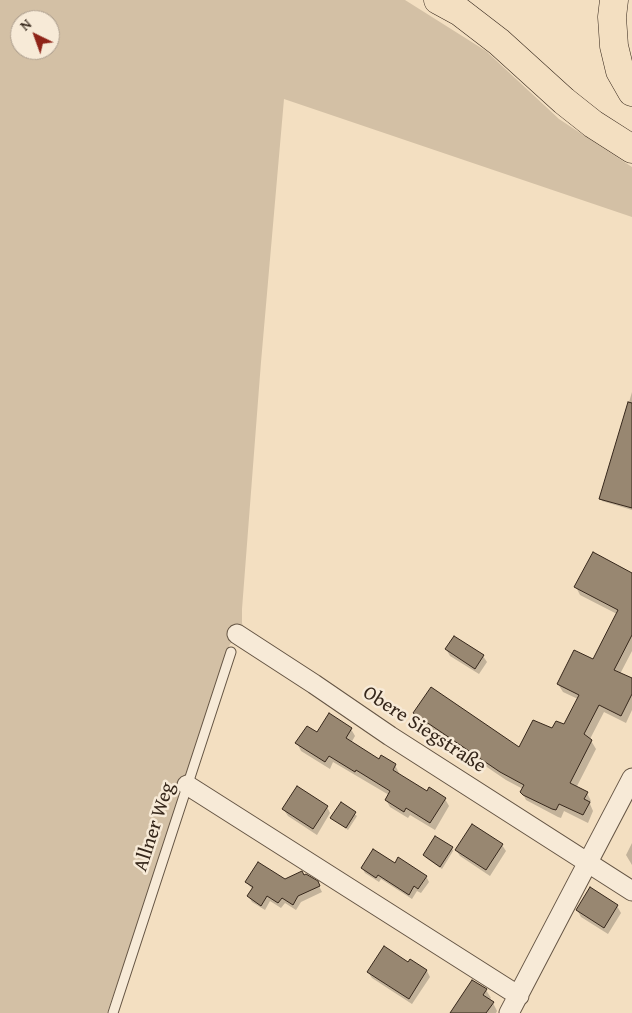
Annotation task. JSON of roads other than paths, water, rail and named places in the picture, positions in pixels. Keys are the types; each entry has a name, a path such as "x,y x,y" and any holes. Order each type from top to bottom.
{"highway":[{"path":"438,0 460,12 499,42 564,101 593,124 632,149"},
{"path":"614,0 612,17 614,46 620,71 632,92"}],"street":[{"name":"Obere Siegstraße","path":"237,634 390,736 632,891"},
{"path":"510,1013 632,778"},
{"path":"187,785 518,996"}],"lane":[{"name":"Allner Weg","path":"114,1013 231,652"}]}
